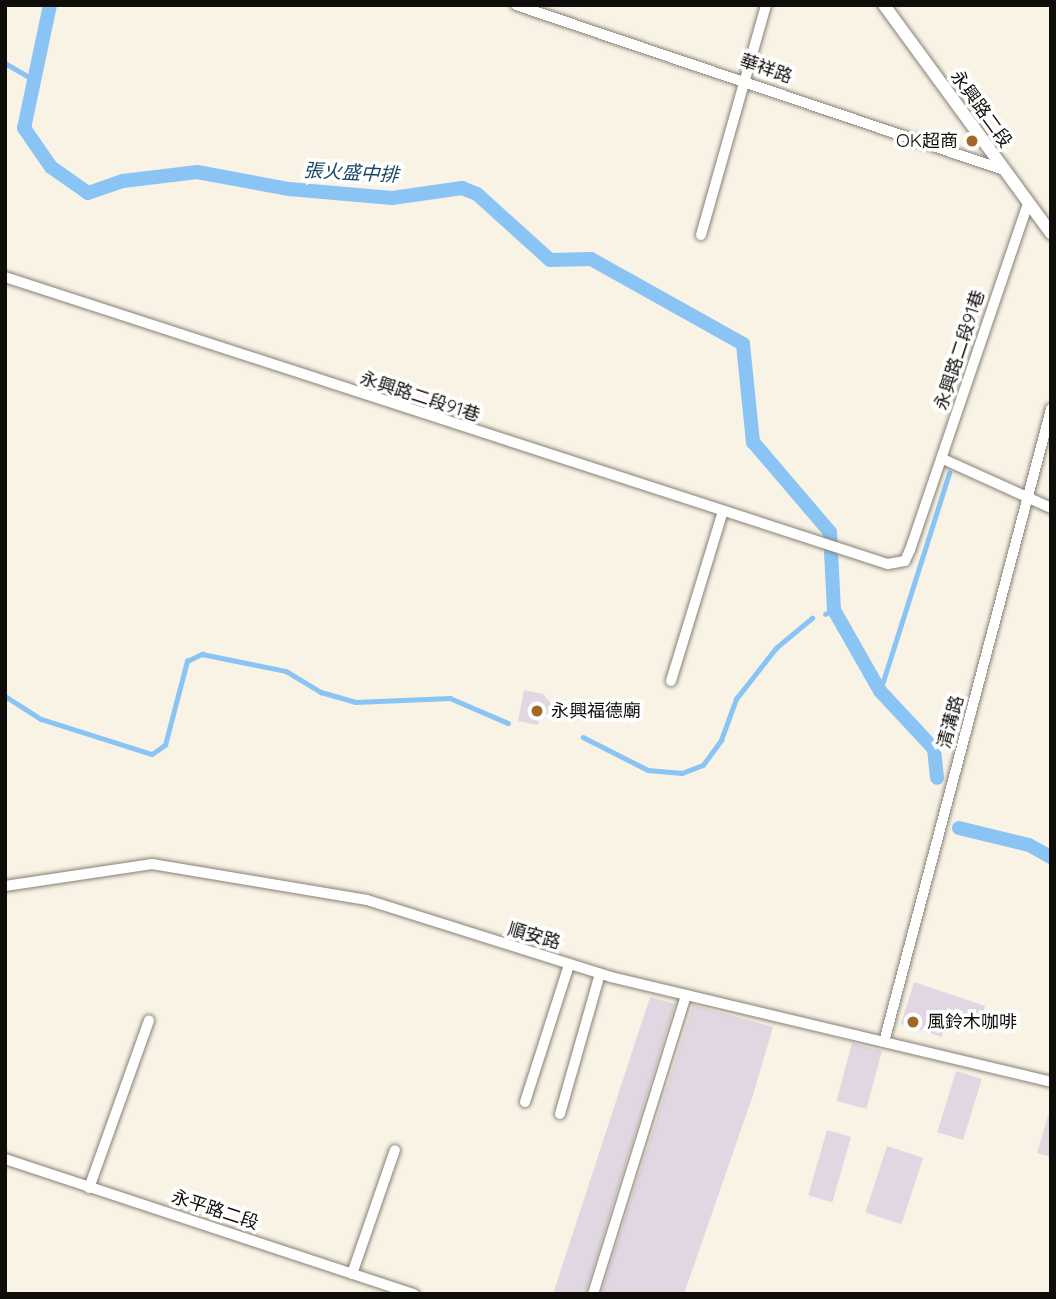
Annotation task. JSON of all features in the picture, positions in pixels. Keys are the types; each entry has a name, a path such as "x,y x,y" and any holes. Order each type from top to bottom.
{"street":[{"name":"華祥路","path":"516,5 744,79 1004,170"},
{"path":"701,235 766,5"},
{"name":"永興路二段","path":"884,5 1051,233"},
{"name":"永興路二段91巷","path":"5,277 722,514 888,564 905,561 943,459 1028,203"},
{"name":"清溝路","path":"884,1042 1051,409"},
{"path":"943,459 1030,496 1051,508"},
{"path":"671,681 722,514"},
{"name":"順安路","path":"5,886 152,864 367,900 600,974 1051,1082"},
{"path":"526,1102 569,965"},
{"path":"560,1114 600,974"},
{"path":"593,1294 686,995"},
{"path":"89,1188 149,1020"},
{"path":"352,1274 395,1150"},
{"name":"永平路二段","path":"5,1159 414,1294"}],"building":[{"name":"永興福德廟","path":"524,690 543,694 554,707 551,718 540,715 538,725 518,721"},
{"path":"914,982 985,1006 977,1031 946,1021 942,1037 901,1024"},
{"path":"650,997 675,1004 585,1294 553,1294"},
{"path":"693,1005 773,1027 753,1095 684,1294 601,1294"},
{"path":"852,1043 882,1051 866,1109 836,1101"},
{"path":"956,1071 982,1079 963,1140 937,1132"},
{"path":"1048,1116 1051,1116 1051,1157 1037,1153"},
{"path":"827,1130 851,1137 832,1202 808,1195"},
{"path":"887,1146 923,1158 902,1224 865,1213"}],"waterway":[{"name":"張火盛中排","path":"50,5 24,128 51,167 88,193 123,181 197,172 289,189 392,198 462,188 477,194 550,260 591,259 743,344 753,442 830,532 834,610 880,691 934,749 937,778"},
{"path":"5,63 34,80"},
{"path":"880,691 949,473"},
{"path":"825,614 834,610"},
{"path":"583,737 648,770 682,773 703,765 721,740 736,699 776,648 812,618"},
{"path":"5,696 41,719 152,754 165,745 187,661 202,654 286,671 321,692 355,702 450,698 508,723"},
{"path":"959,828 1029,845 1051,857"}],"place":[{"name":"OK超商","path":"972,141"},
{"name":"永興福德廟","path":"537,711"},
{"name":"風鈴木咖啡","path":"913,1022"}]}
